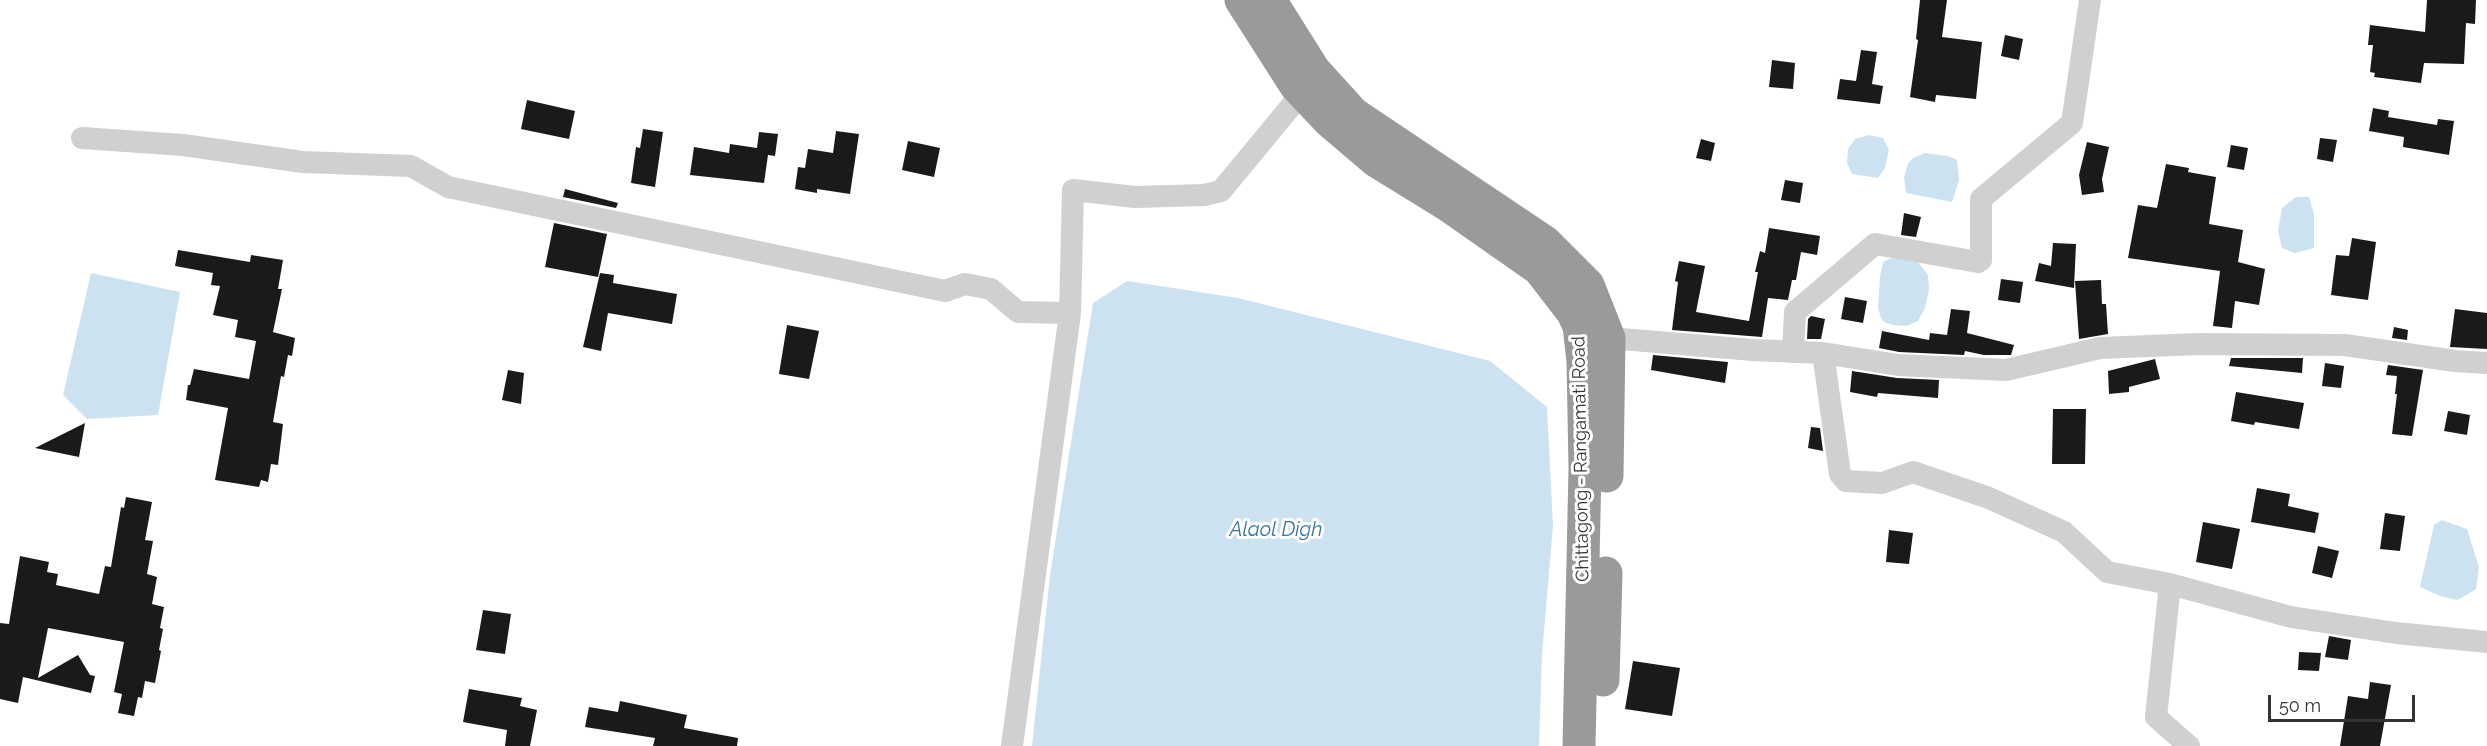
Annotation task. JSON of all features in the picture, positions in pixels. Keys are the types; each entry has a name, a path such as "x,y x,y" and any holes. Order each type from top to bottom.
{"highway":[{"name":"Chittagong - Rangamati Road","path":"1241,0 1270,50 1302,93 1335,127 1376,161 1449,206 1539,269 1558,291 1579,326 1583,362 1585,468 1579,746"},
{"name":"Chittagong - Rangamati Road","path":"1270,0 1314,70 1354,114 1545,242 1588,285 1609,338 1605,630 1600,746"}],"street":[{"path":"1793,352 1795,312 1875,244 1978,262 1981,260 1981,199 2072,123 2090,0"},
{"path":"1012,746 1070,314 1073,190 1135,196 1204,195 1221,191 1302,93"},
{"path":"82,138 183,145 303,162 411,166 448,187 945,291 965,284 991,288 1018,312 1070,314"},
{"path":"1609,338 1823,353 1898,366 2006,370 2100,348 2199,344 2344,345 2455,361 2487,363"},
{"path":"1823,353 1840,474 1846,481 1882,483 1912,472 1989,498 2064,532 2107,572 2170,584 2292,616 2396,633 2487,642"},
{"path":"2170,584 2156,717 2189,746"}],"water":[{"path":"1869,135 1883,138 1889,150 1885,168 1878,178 1852,174 1847,163 1848,149 1855,139"},
{"path":"1925,153 1948,156 1957,160 1959,180 1952,202 1906,193 1904,177 1908,164 1913,158"},
{"path":"2296,197 2309,197 2314,214 2314,248 2295,253 2282,248 2278,231 2282,208"},
{"path":"1891,258 1917,261 1928,275 1929,290 1925,308 1918,321 1907,326 1884,322 1878,308 1883,262"},
{"path":"91,273 180,292 158,415 87,419 63,395"},
{"name":"Alaol Digh","path":"1127,281 1238,298 1490,361 1547,407 1553,526 1542,655 1539,746 1032,746 1050,575 1093,303"},
{"path":"2442,520 2467,529 2479,567 2476,589 2458,600 2440,596 2420,587 2434,525"}],"building":[{"path":"1920,0 1947,0 1942,37 1982,42 1976,99 1936,95 1935,102 1910,97 1918,40 1916,39"},
{"path":"2427,0 2476,0 2475,24 2466,23 2464,64 2424,63 2421,83 2374,77 2375,73 2370,72 2373,45 2368,45 2370,25 2425,32"},
{"path":"2005,35 2023,39 2019,60 2001,56"},
{"path":"1861,50 1877,52 1872,84 1883,86 1880,104 1837,99 1840,79 1856,81"},
{"path":"1772,60 1795,63 1793,89 1769,87"},
{"path":"527,100 575,111 569,139 521,129"},
{"path":"2373,108 2389,111 2388,117 2437,125 2438,119 2454,121 2449,155 2403,147 2404,137 2369,131"},
{"path":"643,129 663,132 655,187 631,183 636,147 640,148"},
{"path":"836,131 859,134 850,194 817,189 817,193 795,189 798,167 805,168 808,149 833,153"},
{"path":"759,132 778,134 775,156 768,155 764,183 690,175 694,147 729,153 730,144 757,148"},
{"path":"2320,138 2337,140 2333,162 2317,159"},
{"path":"1701,139 1715,143 1711,161 1696,158"},
{"path":"908,141 940,148 934,177 902,170"},
{"path":"2087,142 2109,147 2102,179 2104,192 2082,195 2079,175"},
{"path":"2231,145 2248,148 2244,170 2227,167"},
{"path":"2166,164 2189,168 2188,172 2216,177 2209,224 2243,230 2238,262 2265,269 2259,305 2235,301 2232,328 2213,326 2220,271 2128,258 2138,205 2157,208"},
{"path":"1785,180 1803,183 1800,203 1781,200"},
{"path":"565,189 618,203 616,208 563,197"},
{"path":"1904,213 1921,217 1916,237 1901,235"},
{"path":"554,223 607,234 598,277 545,267"},
{"path":"1769,228 1820,236 1817,255 1801,252 1796,280 1792,280 1788,300 1768,298 1762,337 1672,330 1678,282 1675,281 1679,261 1705,266 1696,312 1749,321 1758,272 1755,272 1760,251 1765,253"},
{"path":"2352,238 2376,242 2368,300 2331,295 2336,255 2349,256"},
{"path":"2053,243 2076,244 2074,288 2035,281 2039,263 2051,266"},
{"path":"178,250 250,262 251,255 283,260 278,289 282,289 273,332 295,338 292,356 288,355 284,377 281,376 273,422 283,424 278,465 271,464 268,482 261,480 259,487 215,480 228,408 186,400 188,385 190,385 194,369 249,379 256,341 235,337 238,320 213,315 220,286 211,285 213,273 175,266"},
{"path":"600,273 614,275 613,283 677,294 672,324 608,313 601,351 583,347"},
{"path":"2001,279 2023,282 2020,303 1998,300"},
{"path":"2101,280 2102,304 2106,304 2108,334 2079,339 2075,281"},
{"path":"1845,297 1867,301 1863,323 1841,319"},
{"path":"1951,309 1970,311 1967,333 2014,345 2011,355 1984,355 1965,351 1964,355 1899,352 1879,348 1882,331 1929,340 1930,333 1947,335"},
{"path":"2455,309 2487,313 2487,349 2450,347"},
{"path":"1811,316 1825,319 1821,339 1807,339 1808,319"},
{"path":"787,325 819,331 809,379 779,374"},
{"path":"2394,327 2408,330 2407,340 2392,338"},
{"path":"1653,355 1728,362 1725,383 1651,370"},
{"path":"2231,358 2303,358 2302,373 2229,366"},
{"path":"2155,359 2160,379 2129,387 2129,392 2109,394 2108,371"},
{"path":"2325,363 2344,366 2341,388 2322,386"},
{"path":"2388,365 2423,370 2412,436 2392,434 2397,376 2386,375"},
{"path":"508,370 524,373 521,404 502,400"},
{"path":"1852,371 1897,378 1939,380 1938,398 1878,393 1877,397 1850,392"},
{"path":"2236,392 2304,403 2299,429 2255,422 2254,425 2231,421"},
{"path":"2053,409 2086,409 2085,464 2052,464"},
{"path":"2448,411 2470,415 2467,435 2444,431"},
{"path":"85,423 79,457 35,448"},
{"path":"1811,427 1820,428 1823,451 1808,448"},
{"path":"2257,488 2290,494 2288,506 2319,513 2315,533 2251,522"},
{"path":"126,497 152,502 145,540 153,541 147,574 157,577 152,604 164,607 160,628 163,629 159,650 161,651 155,683 145,681 142,698 138,697 134,716 118,713 122,694 114,692 124,642 48,628 38,678 78,655 90,675 95,676 91,693 23,677 18,703 0,699 0,623 9,624 20,556 49,562 47,572 58,574 56,585 99,594 105,566 111,567 121,507 124,508"},
{"path":"2385,513 2405,516 2400,551 2380,549"},
{"path":"2203,522 2240,529 2232,569 2196,562"},
{"path":"1889,530 1913,533 1909,564 1886,562"},
{"path":"2318,546 2339,551 2332,578 2312,573"},
{"path":"483,610 511,614 505,654 476,650"},
{"path":"2329,636 2351,640 2348,660 2325,657"},
{"path":"2299,652 2321,653 2319,671 2298,670"},
{"path":"1633,661 1680,668 1672,716 1625,709"},
{"path":"2370,682 2391,685 2380,746 2340,746 2348,696 2368,699"},
{"path":"469,689 522,698 520,706 537,710 530,746 505,746 507,730 463,722"},
{"path":"620,701 687,715 684,728 738,738 737,746 653,746 655,738 585,727 589,707 618,712"}]}
